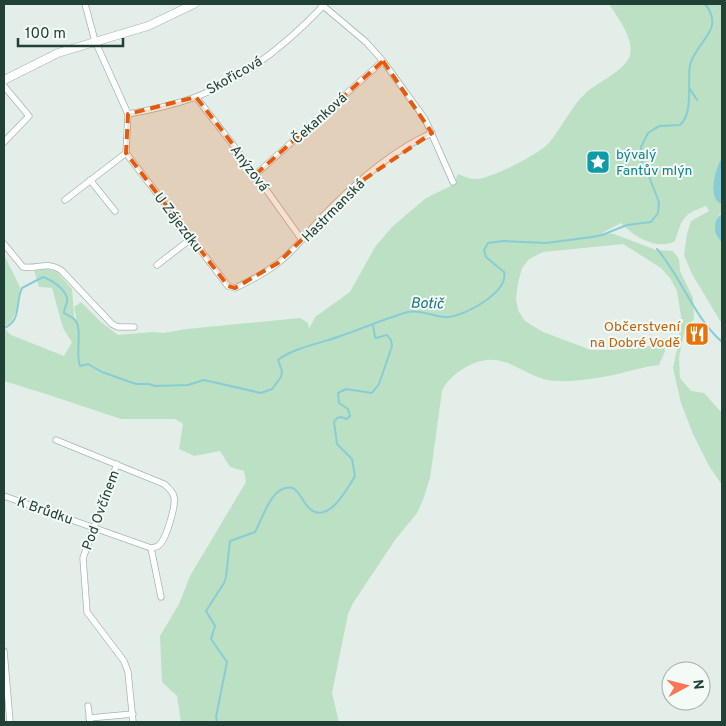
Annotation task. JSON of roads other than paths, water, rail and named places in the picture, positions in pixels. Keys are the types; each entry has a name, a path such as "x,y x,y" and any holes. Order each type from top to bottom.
{"street":[{"path":"64,200 126,153 128,114 95,41 85,4"},
{"path":"4,80 58,54 148,26 194,4"},
{"path":"322,5 366,42 383,61 425,119 453,182"},
{"name":"Skořicová","path":"128,114 196,97 223,84 276,51 300,30 322,5"},
{"name":"Čekanková","path":"256,175 383,61"},
{"path":"4,86 29,116 4,142"},
{"name":"Anýzová","path":"196,97 256,175 302,240"},
{"name":"Hastrmanská","path":"235,288 278,263 362,180 406,148 432,133"},
{"name":"U Zájezdku","path":"126,153 228,286 235,288"},
{"path":"90,180 115,211"},
{"path":"157,265 192,238"},
{"path":"4,244 23,267 47,265 61,270 112,324 118,327 134,327"},
{"path":"56,440 164,484 173,494 175,504 162,541 157,547 151,548 161,597"},
{"name":"Pod Ovčínem","path":"117,464 83,558 87,612 124,661 128,672 133,722"},
{"name":"K Brůdku","path":"4,496 151,548"},
{"path":"4,651 10,722"},
{"path":"88,706 90,720 133,714"}],"water":[{"path":"722,157 722,204 717,201 713,190 715,175"},
{"path":"722,214 722,242 717,235 715,224"}],"waterway":[{"name":"Botič","path":"4,328 10,325 16,316 22,288 43,277 55,283 63,290 67,298 64,313 74,319 77,324 80,366 88,364 102,372 136,384 155,386 188,385 204,380 261,393 272,389 281,377 282,371 278,360 285,355 408,312 413,311 449,317 465,312 485,301 500,287 504,280 504,272 486,257 484,250 488,243 503,241 546,243 592,237 627,225 651,222 658,213 659,202 648,174 642,165 641,147 648,133 654,129 660,126 680,125 684,120 689,105 690,65 711,28 711,13 705,4"},
{"path":"690,89 697,100"},
{"path":"657,249 674,272 703,321 722,342"},
{"path":"217,722 216,717 227,662 211,639 215,626 206,611 224,583 230,541 255,532 269,503 279,491 293,488 310,509 324,512 337,503 347,489 355,476 352,459 337,444 334,422 337,418 347,419 350,416 348,409 339,403 338,393 346,389 372,393 379,384 392,346 391,340 387,335 375,337 373,325"}],"place":[{"name":"bývalý Fantův mlýn","path":"598,162"},
{"name":"Občerstvení na Dobré Vodě","path":"697,334"}]}
